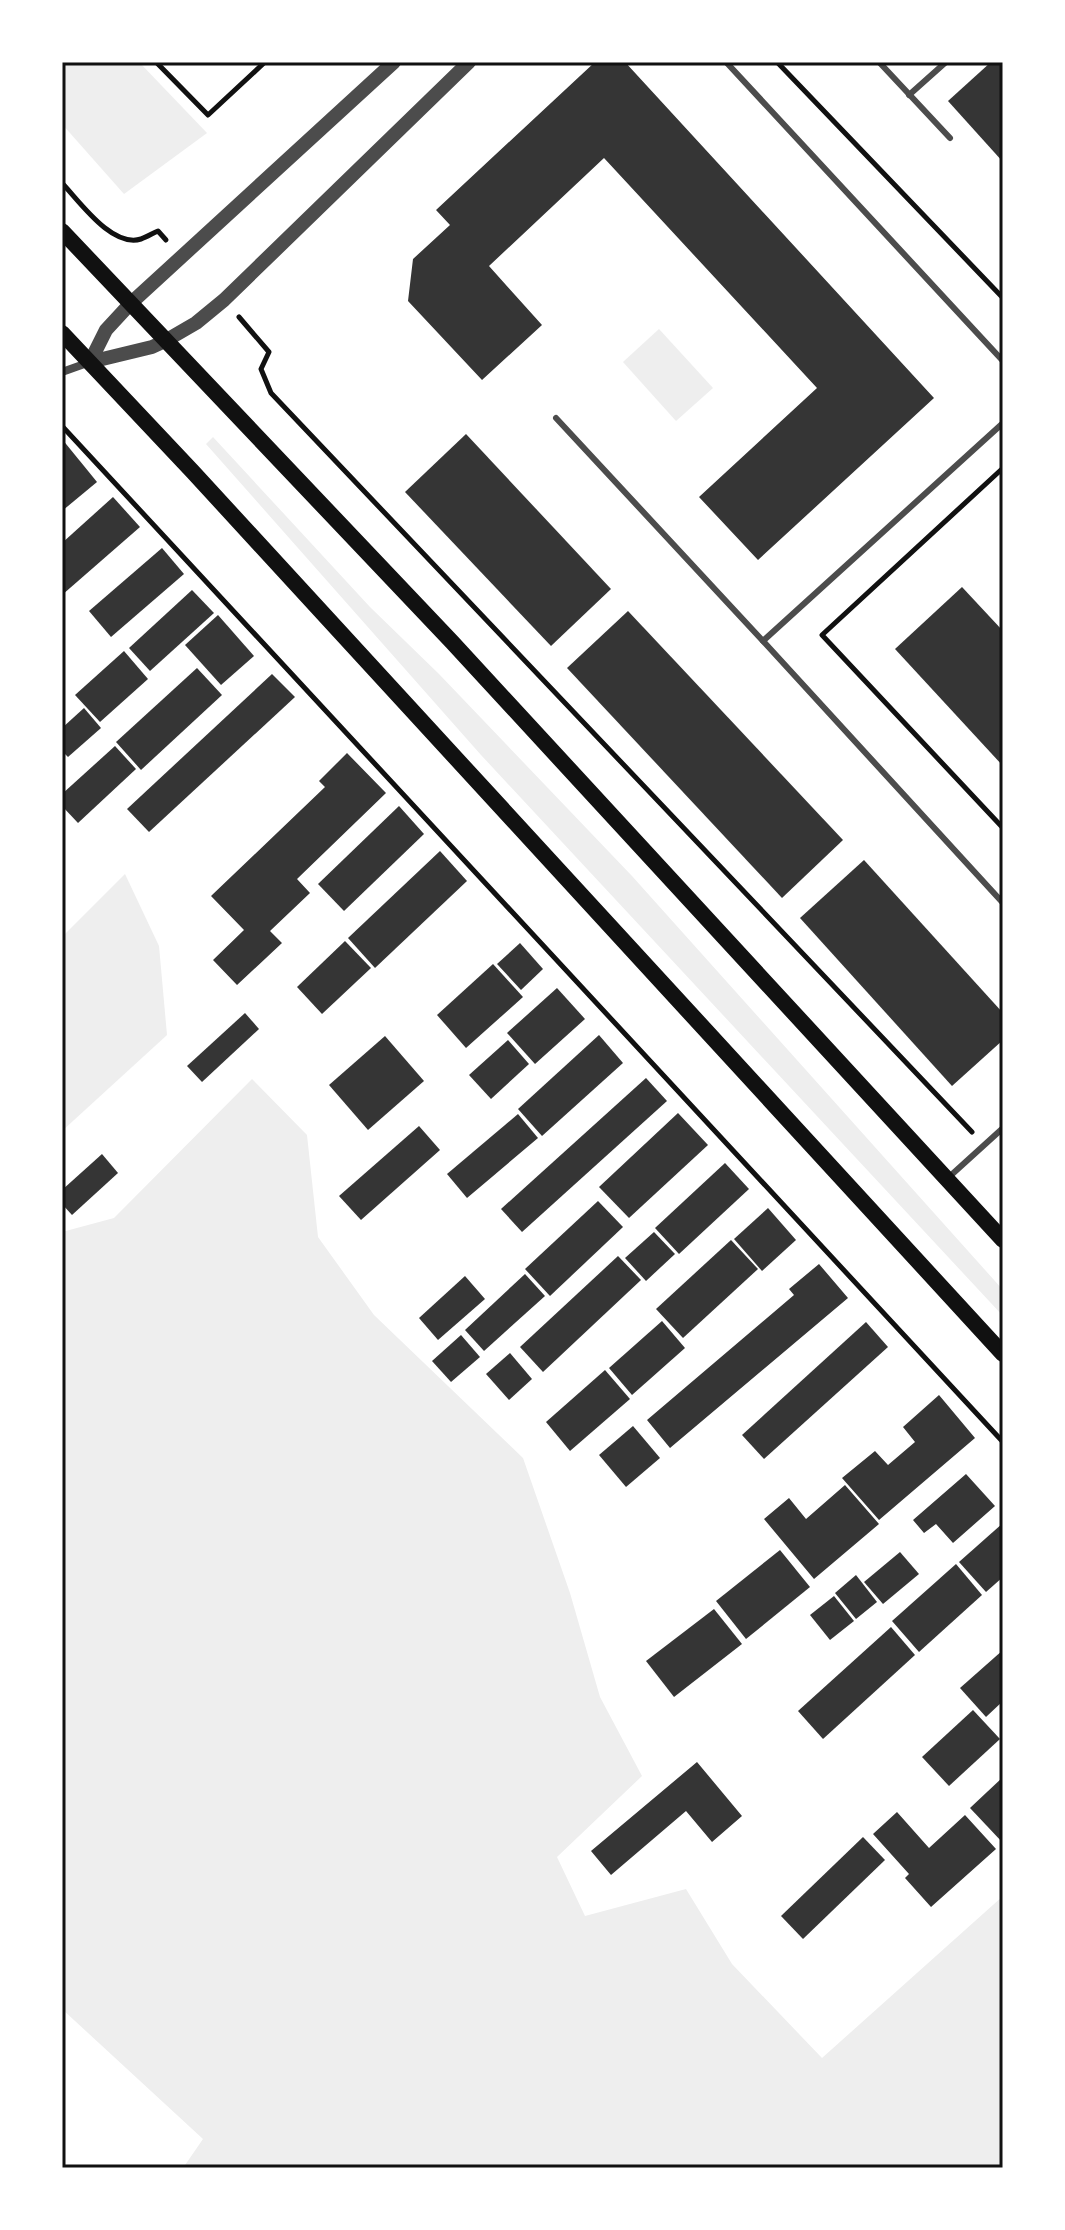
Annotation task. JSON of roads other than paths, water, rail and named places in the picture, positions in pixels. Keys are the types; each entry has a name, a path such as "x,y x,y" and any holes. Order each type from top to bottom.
{"main road":[{"path":"62,231 452,642 1003,1240"},
{"path":"62,333 1003,1354"}],"street":[{"path":"90,362 106,330 130,304 394,62"},
{"path":"62,372 152,347 196,323 224,300 469,62"}],"lane":[{"path":"726,62 1003,361"},
{"path":"879,62 950,138"},
{"path":"909,95 946,62"},
{"path":"556,418 1003,903"},
{"path":"763,641 1003,423"},
{"path":"947,1179 1003,1128"}]}
